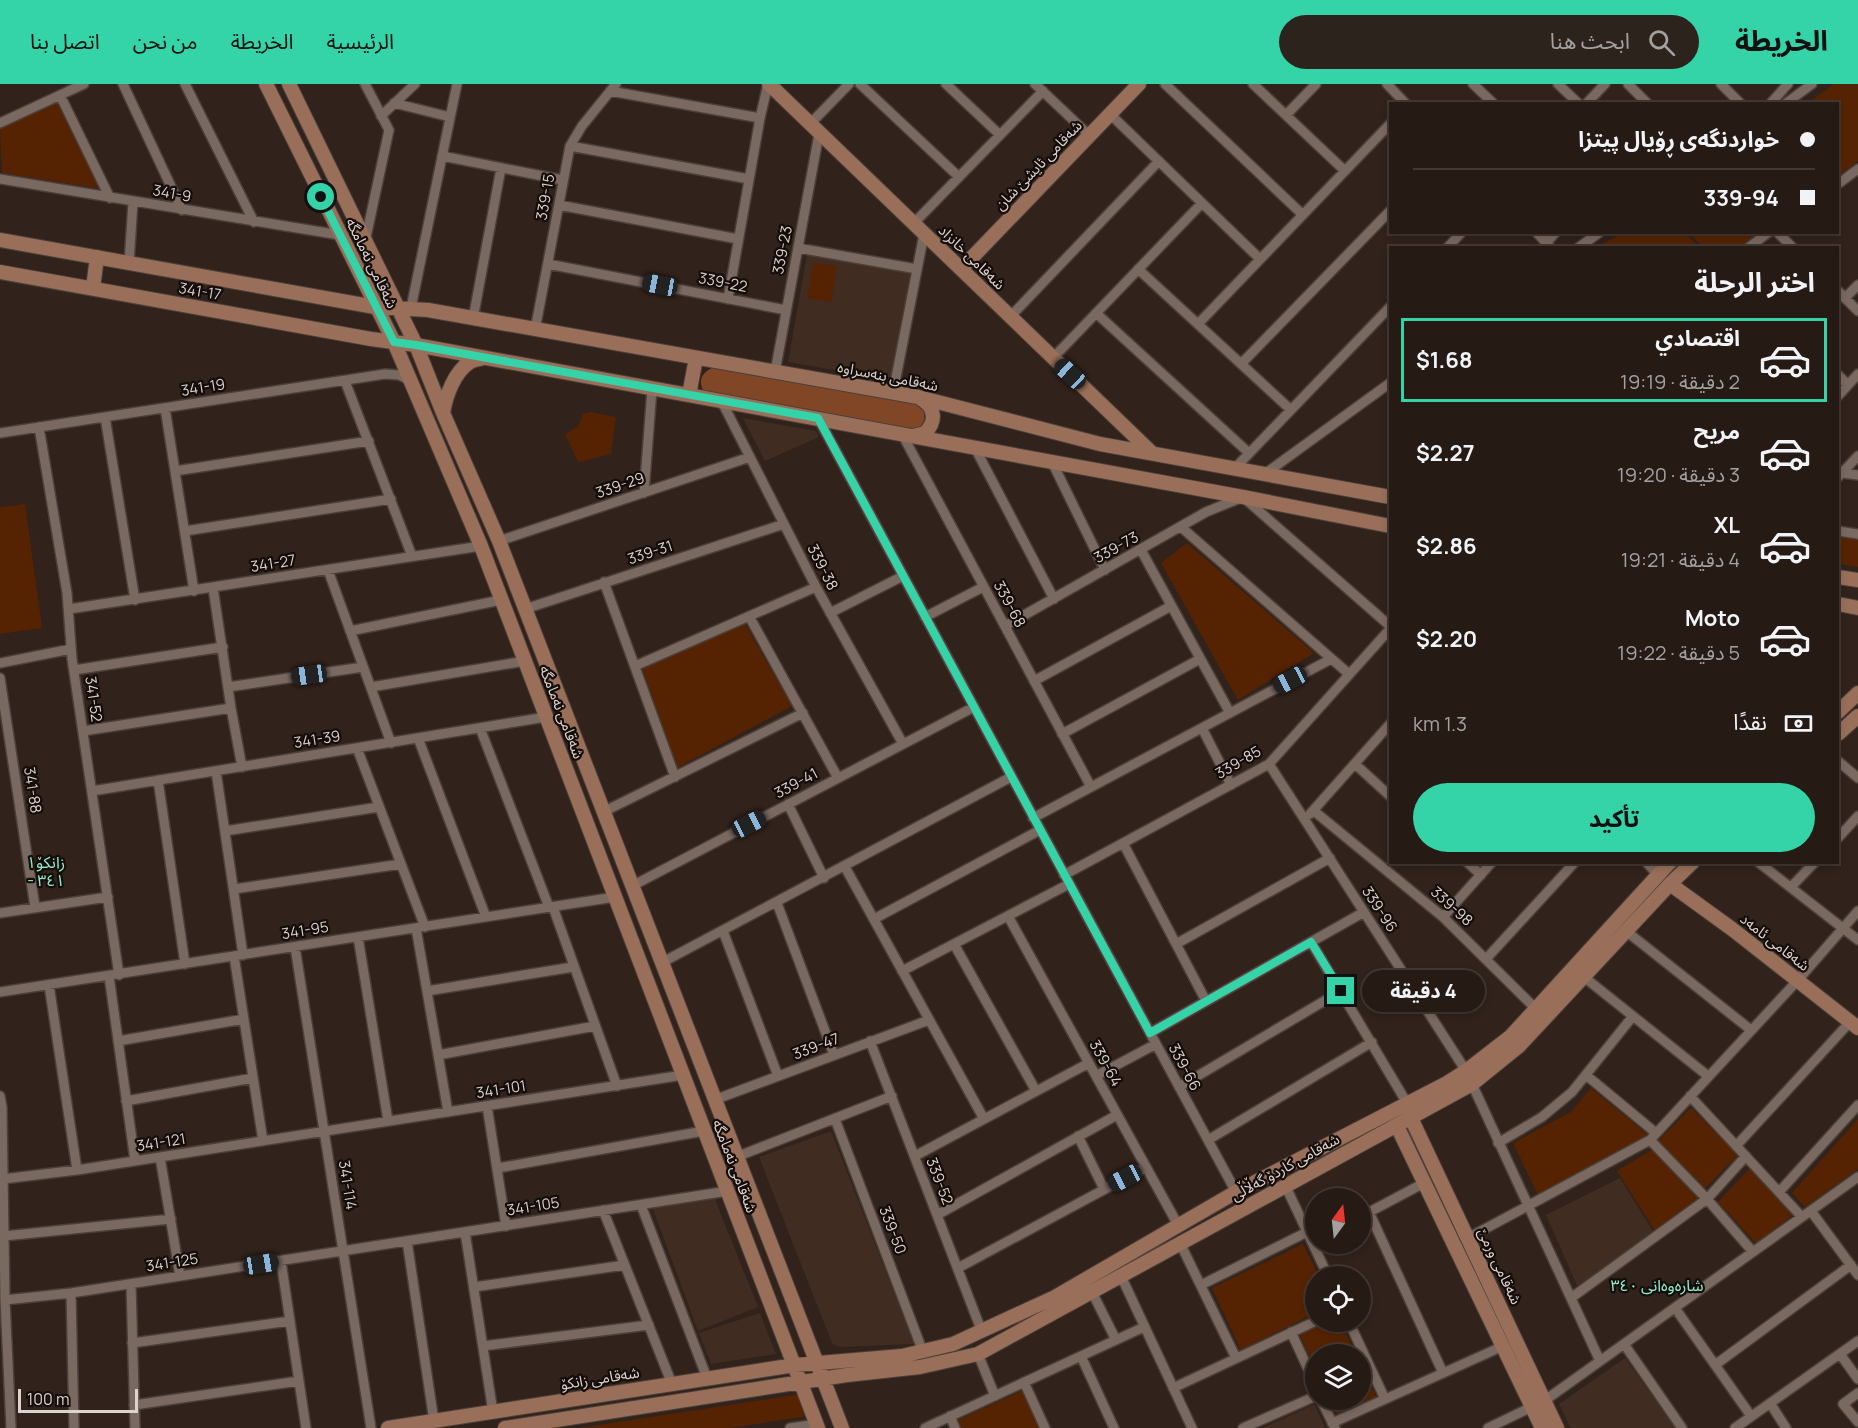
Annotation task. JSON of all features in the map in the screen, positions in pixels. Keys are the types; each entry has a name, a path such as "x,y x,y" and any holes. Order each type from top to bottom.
{"main road":[{"name":"شەقامی نەمامگە","path":"266,84 394,342 481,546 816,1422"},
{"name":"شەقامی نەمامگە","path":"289,84 365,242 404,308 443,413 499,542 840,1425"},
{"name":"شەقامی خانزاد","path":"768,84 1153,453"},
{"name":"شەقامی ئایشێ شان","path":"961,269 1110,114 1132,86"},
{"name":"341-17","path":"0,238 375,307"},
{"path":"93,288 97,257"},
{"name":"341-17","path":"0,272 394,342"},
{"name":"شەقامی بنەسراوە","path":"375,307 404,308 473,319 917,397 1100,444 1236,467 1389,497"},
{"path":"394,342 1243,496 1389,526"},
{"path":"443,413 446,399 458,375 471,362 486,358"},
{"path":"689,395 696,358"},
{"path":"907,435 925,433 933,421 930,406 917,397"},
{"path":"1839,577 1858,580"},
{"path":"1839,604 1858,608"},
{"path":"1839,711 1858,693"},
{"path":"1839,733 1858,716"},
{"path":"596,847 614,841"},
{"name":"شەقامی کاردۆ گەڵاڵی","path":"823,1378 920,1368 978,1354 1285,1185 1320,1158 1407,1103 1447,1083 1469,1077 1511,1036 1668,864"},
{"name":"شەقامی کاردۆ گەڵاڵی","path":"816,1363 923,1352 953,1344 1055,1296 1236,1192 1412,1118 1469,1077 1519,1046 1691,864"},
{"name":"شەقامی ئامەد","path":"1670,884 1854,1025"},
{"path":"663,1022 681,1015"},
{"name":"شەقامی ورمێ","path":"1412,1118 1468,1238 1538,1404 1542,1428"},
{"name":"شەقامی ورمێ","path":"1396,1125 1501,1347 1538,1404 1557,1428"},
{"path":"758,1371 781,1365 785,1358 768,1311 762,1280"},
{"path":"800,1321 811,1341 825,1352 837,1355 883,1357"},
{"name":"شەقامی زانکۆ","path":"388,1428 816,1363"},
{"path":"840,1425 834,1398 835,1388 844,1378 860,1373"},
{"path":"505,1428 823,1378"},
{"path":"741,1390 795,1387 802,1394 816,1422"}],"street":[{"path":"0,123 84,84"},
{"path":"123,84 182,210"},
{"path":"185,84 254,222"},
{"path":"365,84 389,130 365,242"},
{"path":"381,116 415,84"},
{"path":"404,308 442,156 457,84"},
{"path":"728,298 768,84"},
{"path":"814,130 849,84"},
{"path":"860,84 959,177"},
{"path":"946,84 1000,135"},
{"path":"1165,84 1303,215"},
{"path":"1253,84 1345,171"},
{"path":"1286,115 1316,84"},
{"path":"1387,84 1405,102"},
{"path":"1473,84 1492,102"},
{"path":"1558,84 1577,102"},
{"path":"1588,102 1605,84"},
{"path":"1628,84 1646,102"},
{"path":"1721,84 1739,102"},
{"path":"1772,102 1788,84"},
{"path":"1788,102 1812,84"},
{"path":"913,224 1000,135 1039,87 1089,135"},
{"path":"613,88 760,118"},
{"name":"339-15","path":"535,330 570,146 575,136 613,88"},
{"path":"60,95 110,198"},
{"path":"394,103 450,117"},
{"path":"1110,114 1260,259"},
{"path":"1198,324 1389,125"},
{"name":"339-23","path":"775,372 798,248 814,130"},
{"path":"570,146 749,179"},
{"path":"442,156 563,180"},
{"path":"1010,317 1159,161"},
{"path":"473,319 501,168"},
{"path":"1839,183 1858,169"},
{"name":"341-9","path":"0,179 340,235"},
{"path":"129,262 133,202"},
{"path":"1053,358 1202,203"},
{"path":"559,205 738,239"},
{"path":"1241,364 1389,212"},
{"path":"893,393 924,234"},
{"path":"1450,246 1460,234"},
{"path":"1538,234 1549,245"},
{"path":"1581,246 1597,234"},
{"path":"1751,246 1766,234"},
{"path":"1779,234 1790,246"},
{"path":"798,248 917,269"},
{"name":"339-22","path":"548,264 786,310"},
{"path":"1138,269 1291,410"},
{"path":"1845,298 1858,285"},
{"path":"1839,292 1858,311"},
{"path":"1236,467 1389,308"},
{"path":"1096,313 1249,453"},
{"name":"341-19","path":"0,434 385,374 399,375 409,380"},
{"path":"1839,395 1858,374"},
{"path":"1839,376 1848,385"},
{"path":"345,381 412,556"},
{"path":"1266,473 1389,384"},
{"path":"644,493 652,389"},
{"name":"339-38","path":"722,402 816,587 903,744"},
{"path":"165,408 194,591"},
{"path":"105,417 135,600"},
{"name":"339-66","path":"818,418 1236,1192"},
{"name":"341-52","path":"39,427 69,609 74,670 119,975"},
{"name":"339-68","path":"907,435 983,586 1091,787"},
{"path":"175,471 369,441"},
{"path":"975,448 1054,599"},
{"path":"1840,475 1858,456"},
{"name":"339-29","path":"499,542 750,457"},
{"path":"1052,462 1105,570"},
{"path":"1840,475 1858,475"},
{"path":"1243,496 1389,626"},
{"name":"339-73","path":"1005,626 1206,512 1243,496"},
{"path":"185,531 391,499"},
{"name":"339-31","path":"525,609 784,524"},
{"path":"1181,527 1349,674"},
{"path":"1839,531 1858,534"},
{"name":"341-27","path":"69,609 481,546"},
{"path":"1141,549 1230,713"},
{"path":"328,570 391,742"},
{"path":"830,612 903,576"},
{"path":"604,582 675,777"},
{"path":"925,617 983,586"},
{"path":"635,666 816,587"},
{"path":"213,588 242,767"},
{"path":"350,631 501,600"},
{"path":"1034,681 1171,606"},
{"path":"749,616 838,778"},
{"name":"339-85","path":"1064,875 1269,764 1389,628"},
{"path":"74,670 223,647"},
{"path":"0,663 71,648"},
{"path":"1062,734 1200,659"},
{"path":"1033,818 1331,659"},
{"path":"371,687 525,661"},
{"path":"228,687 363,667"},
{"name":"341-88","path":"0,678 35,907"},
{"name":"339-41","path":"632,886 974,707"},
{"path":"83,731 231,708"},
{"path":"603,812 803,713"},
{"name":"341-39","path":"92,791 546,717"},
{"path":"1304,818 1314,811 1389,725"},
{"path":"480,728 551,907 617,1086"},
{"path":"1202,728 1231,784"},
{"path":"418,738 486,917"},
{"path":"357,748 401,864 421,927 427,992 448,1112"},
{"path":"1839,762 1858,778"},
{"name":"339-96","path":"1269,764 1469,1077 1599,1361"},
{"path":"1355,764 1389,795"},
{"path":"216,771 234,888 244,1019 262,1141"},
{"path":"661,963 1011,777"},
{"path":"158,780 185,964"},
{"path":"788,804 824,878"},
{"path":"225,831 379,807"},
{"name":"339-98","path":"1314,811 1443,916 1535,1008"},
{"path":"1839,837 1858,816"},
{"path":"874,919 1040,830"},
{"path":"1123,843 1206,1001"},
{"path":"1176,944 1330,858"},
{"path":"234,888 401,864"},
{"path":"1469,864 1481,875"},
{"path":"1443,916 1490,864"},
{"path":"1486,959 1573,864"},
{"path":"1648,864 1657,874"},
{"path":"1761,864 1858,940"},
{"path":"1791,888 1813,864"},
{"path":"845,867 984,1119"},
{"path":"902,971 1069,884"},
{"path":"0,913 108,897"},
{"name":"341-95","path":"0,992 615,897"},
{"path":"777,903 834,1055"},
{"path":"1468,1238 1529,1207 1653,1137 1798,980 1858,911"},
{"path":"1150,1033 1364,912"},
{"name":"339-64","path":"1008,916 1178,1225"},
{"path":"723,931 778,1076"},
{"path":"1626,931 1751,1030"},
{"path":"358,937 388,1122"},
{"path":"1311,942 1407,1103"},
{"path":"954,944 1036,1091"},
{"name":"341-114","path":"295,947 371,1428"},
{"path":"427,992 573,967"},
{"path":"109,976 135,1161"},
{"path":"1584,977 1708,1076"},
{"path":"49,985 77,1170"},
{"path":"1179,1087 1341,991"},
{"path":"1498,1143 1557,1106 1572,1092 1633,1016"},
{"path":"118,1041 244,1019"},
{"name":"339-47","path":"714,1100 929,1020"},
{"path":"1736,1146 1854,1025"},
{"path":"438,1055 595,1026"},
{"name":"339-52","path":"870,1041 982,1332"},
{"path":"1208,1140 1372,1041"},
{"path":"1096,1076 1156,1044"},
{"path":"915,1156 1089,1063"},
{"name":"341-101","path":"324,1132 683,1075"},
{"path":"1586,1075 1653,1137 1753,1252"},
{"path":"126,1101 253,1078"},
{"path":"0,1096 11,1428"},
{"path":"736,1157 892,1096"},
{"path":"1690,1096 1802,1217"},
{"path":"1779,1192 1858,1105"},
{"path":"487,1106 506,1226"},
{"path":"937,1215 1117,1115"},
{"name":"339-50","path":"835,1119 923,1352"},
{"path":"498,1168 705,1131"},
{"name":"341-121","path":"3,1179 77,1170 324,1132"},
{"path":"1078,1136 1104,1189"},
{"path":"1571,1298 1707,1200 1746,1156"},
{"path":"160,1157 180,1276"},
{"path":"958,1268 1146,1167"},
{"path":"1488,1428 1538,1404 1858,1177"},
{"path":"1371,1212 1424,1183"},
{"path":"1285,1185 1305,1228"},
{"name":"341-105","path":"343,1251 728,1191"},
{"path":"641,1204 707,1378"},
{"path":"603,1210 672,1384"},
{"path":"1811,1211 1858,1275"},
{"path":"4,1236 171,1219"},
{"path":"1371,1227 1443,1373"},
{"path":"465,1232 494,1412"},
{"path":"1201,1285 1305,1233"},
{"path":"407,1241 434,1421"},
{"path":"1180,1243 1236,1358"},
{"name":"341-125","path":"5,1300 71,1293 343,1251"},
{"path":"281,1261 306,1428"},
{"path":"474,1287 625,1265"},
{"path":"1715,1365 1851,1265"},
{"path":"1121,1276 1192,1428"},
{"path":"131,1284 135,1428"},
{"path":"1092,1292 1116,1340"},
{"path":"71,1293 74,1428"},
{"path":"1675,1308 1751,1416"},
{"path":"132,1343 290,1321"},
{"path":"483,1346 649,1325"},
{"path":"1173,1388 1305,1326"},
{"path":"925,1428 1144,1327"},
{"path":"1291,1332 1305,1362"},
{"path":"1354,1332 1385,1399"},
{"path":"1735,1428 1858,1341"},
{"path":"1624,1344 1682,1428"},
{"path":"1326,1410 1333,1425 1501,1347"},
{"path":"978,1354 995,1396"},
{"path":"1840,1354 1858,1379"},
{"path":"1081,1356 1114,1428"},
{"path":"134,1406 299,1381"},
{"path":"1024,1382 1045,1428"},
{"path":"1858,1393 1843,1404 1858,1422"},
{"path":"1243,1428 1305,1401"},
{"path":"1770,1403 1786,1428"},
{"path":"950,1416 955,1428"},
{"path":"790,1428 816,1422"}],"shaded area":[{"path":"1834,84 1858,84 1858,161 1839,175 1839,102 1809,102"},
{"path":"60,100 103,189 2,173 0,128"},
{"path":"1621,234 1686,234 1698,246 1599,246"},
{"path":"1690,234 1760,234 1744,246 1702,246"},
{"path":"807,255 914,274 893,380 788,362"},
{"path":"813,262 837,266 831,302 807,298"},
{"path":"712,368 915,404 924,411 924,419 922,424 913,428 864,423 704,392 701,385 702,378 705,372"},
{"path":"591,412 616,417 611,454 578,462 565,434 578,427 583,414"},
{"path":"743,418 816,431 819,437 765,461"},
{"path":"25,504 42,628 0,634 0,507"},
{"path":"1839,537 1858,540 1858,567 1839,564"},
{"path":"1187,543 1314,653 1238,700 1161,563"},
{"path":"745,624 792,706 677,768 642,668"},
{"path":"1591,1088 1648,1135 1538,1195 1513,1143 1571,1112"},
{"path":"1691,1108 1738,1155 1704,1189 1657,1142"},
{"path":"1858,1119 1858,1169 1805,1207 1792,1193"},
{"path":"831,1131 914,1344 840,1347 832,1343 759,1157"},
{"path":"1653,1149 1700,1200 1656,1232 1617,1171"},
{"path":"1751,1167 1793,1215 1756,1243 1718,1202"},
{"path":"1620,1178 1657,1238 1580,1292 1546,1215"},
{"path":"714,1197 758,1307 698,1331 653,1209"},
{"path":"1303,1244 1305,1254 1308,1254 1314,1266 1305,1266 1305,1318 1241,1350 1212,1288"},
{"path":"760,1313 776,1354 711,1364 699,1333"},
{"path":"1307,1332 1345,1332 1351,1344 1305,1344 1305,1346 1300,1335"},
{"path":"1625,1358 1675,1428 1571,1428 1559,1404"},
{"path":"1371,1385 1377,1398 1371,1400"},
{"path":"1022,1391 1039,1428 961,1428 958,1420"},
{"path":"802,1394 808,1416 730,1428 579,1428"},
{"path":"1305,1409 1318,1410 1325,1428 1263,1428"},
{"path":"1335,1410 1347,1410 1337,1414"}],"district":[{"name":"زانکۆ١ - ٣٤١","path":"46,871"},
{"name":"شارەوەانی ٣٤٠","path":"1657,1285"}],"route":[{"path":"321,197 394,342 818,418 1150,1033 1311,942 1341,991"}]}
